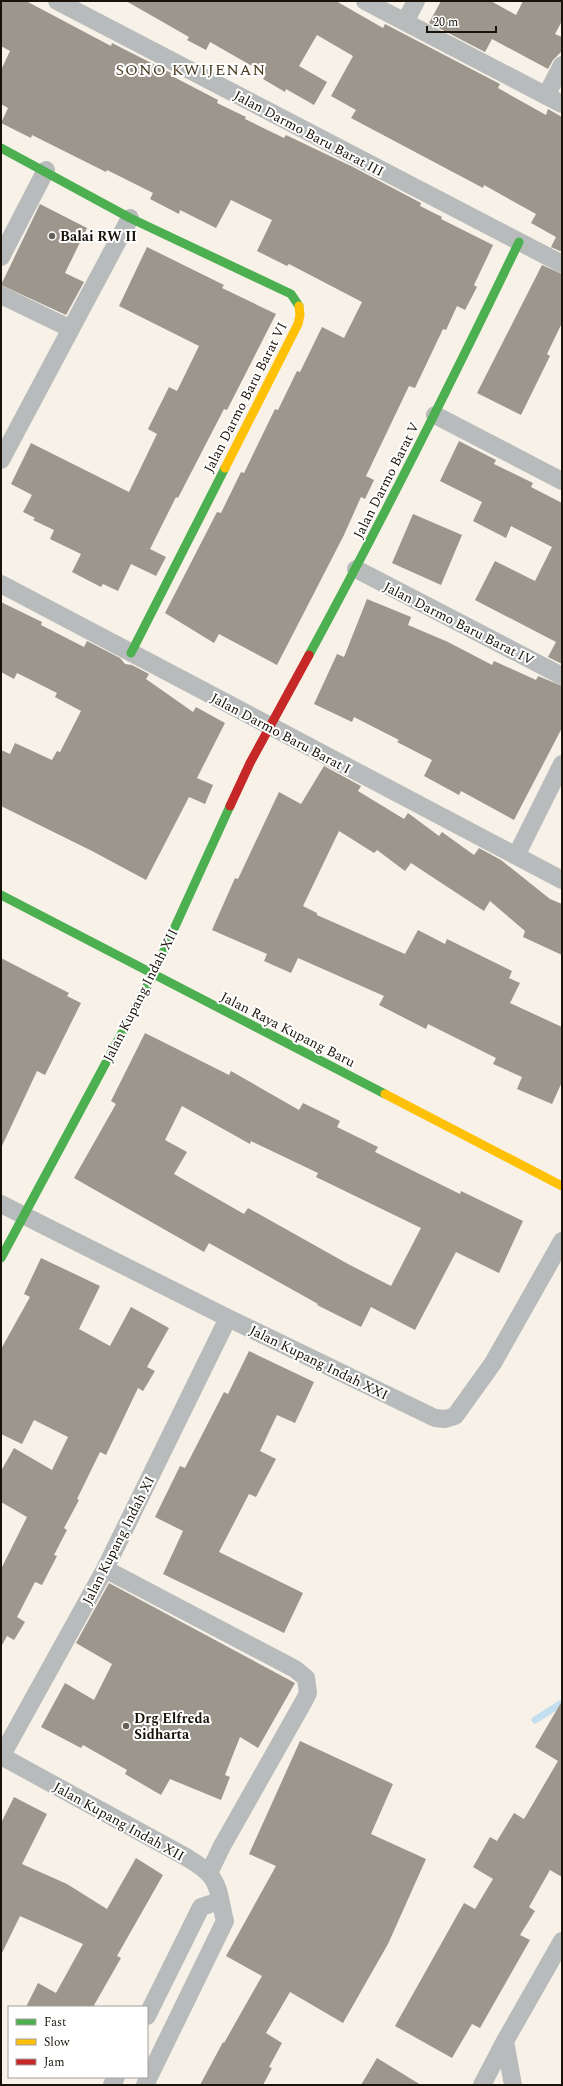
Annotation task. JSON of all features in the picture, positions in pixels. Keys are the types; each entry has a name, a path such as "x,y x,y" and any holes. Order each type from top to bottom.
{"street":[{"name":"Jalan Darmo Baru Barat III","path":"57,1 562,264"},
{"path":"365,1 562,104"},
{"path":"405,22 416,1"},
{"path":"546,96 562,65"},
{"name":"Jalan Darmo Baru Barat VI","path":"1,148 46,170 130,218 290,294 297,299 301,312 298,324 131,653"},
{"path":"1,257 46,170"},
{"path":"1,460 130,218"},
{"name":"Jalan Darmo Barat V","path":"270,727 356,569 519,242"},
{"path":"1,295 71,329"},
{"path":"434,415 562,481"},
{"name":"Jalan Darmo Baru Barat IV","path":"356,569 562,676"},
{"name":"Jalan Darmo Baru Barat I","path":"1,584 562,880"},
{"name":"Jalan Kupang Indah XII","path":"1,1258 153,974 250,763 270,727"},
{"path":"516,856 562,764"},
{"name":"Jalan Raya Kupang Baru","path":"1,895 562,1186"},
{"name":"Jalan Kupang Indah XXI","path":"1,1204 228,1318 435,1418 445,1419 455,1416 493,1363 562,1241"},
{"name":"Jalan Kupang Indah XI","path":"1,1756 105,1569 228,1318"},
{"path":"105,1569 295,1669 306,1678 309,1685 308,1693 304,1701 222,1846 209,1873"},
{"name":"Jalan Kupang Indah XII","path":"1,1756 186,1857 209,1873 219,1891 219,1901 225,1921 148,2069"},
{"path":"148,2014 201,1907 219,1901"},
{"path":"482,2085 505,2041 562,1941"},
{"path":"505,2041 513,2085"}],"building":[{"path":"1,1 26,1 111,46 112,43 171,73 170,75 218,100 217,103 246,117 245,119 284,138 286,135 353,167 421,203 420,206 442,217 441,219 493,245 474,285 477,287 465,310 457,306 446,330 443,329 415,388 409,386 366,476 374,480 365,499 361,497 344,535 277,665 219,634 214,643 165,613 217,512 221,513 241,472 244,473 275,409 278,410 297,371 300,372 322,327 344,338 362,302 289,264 287,266 257,251 272,220 231,200 216,228 180,210 179,214 150,199 153,193 107,170 106,172 32,135 31,138 1,123 8,108 1,104 1,70 10,51 1,46"},
{"path":"126,1 336,1 383,28 385,24 500,84 498,88 546,115 548,109 562,117 562,252 551,247 556,237 531,223 536,214 484,185 483,188 351,118 356,110 331,96 353,56 317,35 299,66 327,82 314,105 286,89 285,92 263,79 266,74 210,42 206,50 187,40 189,37"},
{"path":"441,1 491,1 516,15 523,1 562,1 562,21 555,34 562,37 562,51 553,60 548,69 492,39 485,52 429,23"},
{"path":"40,204 87,228 65,273 84,282 66,315 1,285"},
{"path":"147,247 224,285 222,288 276,314 227,410 224,409 178,498 176,497 150,549 166,557 156,576 131,564 118,591 103,584 101,587 72,572 81,554 50,539 54,530 33,520 35,518 23,512 32,495 11,484 31,443 129,492 157,434 148,429 169,387 177,391 199,346 119,306"},
{"path":"542,265 562,274 562,323 547,354 550,356 521,415 477,393"},
{"path":"459,441 496,460 494,464 533,483 531,487 562,503 562,664 548,657 556,642 475,600 495,561 535,581 552,547 511,526 506,538 473,521 482,502 440,481"},
{"path":"413,514 462,535 441,585 392,563"},
{"path":"367,599 411,617 408,625 448,642 492,665 494,661 536,680 538,676 562,686 562,728 514,820 461,791 459,795 424,776 432,760 397,742 399,740 354,717 352,722 314,704 337,654 344,657"},
{"path":"1,602 42,622 41,625 84,647 87,641 120,658 125,664 132,665 149,674 146,679 193,712 196,707 225,723 197,778 213,785 205,804 189,797 146,880 94,852 1,806 1,750 10,754 15,743 52,760 57,751 60,752 81,711 55,697 57,693 17,673 14,679 1,672"},
{"path":"324,766 361,786 358,791 404,819 408,813 439,836 442,832 474,855 479,848 501,860 550,899 562,904 562,955 523,937 525,931 490,901 484,911 411,863 405,871 377,850 374,853 339,831 303,906 317,913 317,915 405,954 418,930 445,944 447,939 512,971 509,978 520,983 510,1003 562,1027 562,1082 552,1104 517,1089 522,1077 493,1064 496,1058 428,1024 426,1029 379,1005 384,996 298,958 291,973 264,961 267,954 212,930 235,878 238,879 279,792 301,804"},
{"path":"1,958 69,993 67,996 81,1003 45,1075 37,1071 1,1148"},
{"path":"145,1033 229,1075 231,1071 299,1110 303,1103 340,1121 337,1127 378,1147 375,1152 460,1194 461,1191 523,1221 499,1273 456,1252 415,1330 371,1307 361,1327 317,1305 318,1304 209,1243 204,1252 74,1178 116,1104 111,1101","holes":["182,1106 250,1144 251,1141 318,1173 316,1177 421,1228 391,1286 348,1264 248,1208 244,1214 174,1174 187,1152 165,1140"]},
{"path":"41,1258 100,1286 79,1329 110,1346 131,1307 169,1328 147,1367 155,1371 143,1391 138,1388 106,1455 100,1452 77,1499 79,1500 64,1528 67,1530 54,1555 57,1556 42,1585 35,1582 17,1617 25,1622 14,1640 7,1636 1,1647 1,1569 27,1517 1,1502 1,1471 14,1448 52,1470 68,1437 34,1420 22,1444 1,1434 1,1349 30,1297 24,1294"},
{"path":"249,1351 314,1382 295,1423 277,1415 260,1451 276,1459 256,1497 249,1494 219,1552 303,1593 284,1633 163,1574 183,1531 155,1517 180,1466 185,1468 224,1392 228,1394"},
{"path":"109,1583 295,1683 258,1748 240,1737 225,1775 230,1777 221,1800 170,1779 161,1795 125,1774 127,1770 83,1745 81,1748 41,1727 65,1683 94,1700 112,1664 76,1643"},
{"path":"562,1701 562,1877 550,1870 529,1907 535,1911 520,1935 530,1940 480,2028 472,2024 452,2058 395,2026 464,1903 475,1909 493,1879 473,1867 490,1837 497,1841 514,1813 524,1819 558,1761 535,1747"},
{"path":"300,1741 393,1784 371,1834 426,1859 388,1944 343,2023 290,1992 266,2033 282,2043 269,2067 272,2068 263,2085 200,2085 223,2042 224,2043 262,1976 226,1956 276,1866 249,1854"},
{"path":"14,1797 47,1814 22,1864 67,1884 107,1909 136,1858 163,1875 117,1956 121,1958 94,2006 26,2006 38,1983 56,1993 83,1944 20,1916 1,1955 1,1823"},
{"path":"377,2058 421,2085 361,2085"}],"waterway":[{"path":"535,1720 562,1703"}],"traffic: fast":[{"path":"1,148 130,218 291,294 299,306"},
{"path":"309,655 417,450 519,242"},
{"path":"131,653 225,468"},
{"path":"1,1258 153,975 230,806"},
{"path":"1,895 385,1094"}],"traffic: slow":[{"path":"225,468 298,324 300,315 299,306"},
{"path":"385,1094 562,1186"}],"traffic: jam":[{"path":"230,806 250,763 309,655"}],"place":[{"name":"Balai RW II","path":"52,236"},
{"name":"Drg Elfreda Sidharta","path":"126,1726"}],"district":[{"name":"SONO KWIJENAN","path":"191,69"}]}
